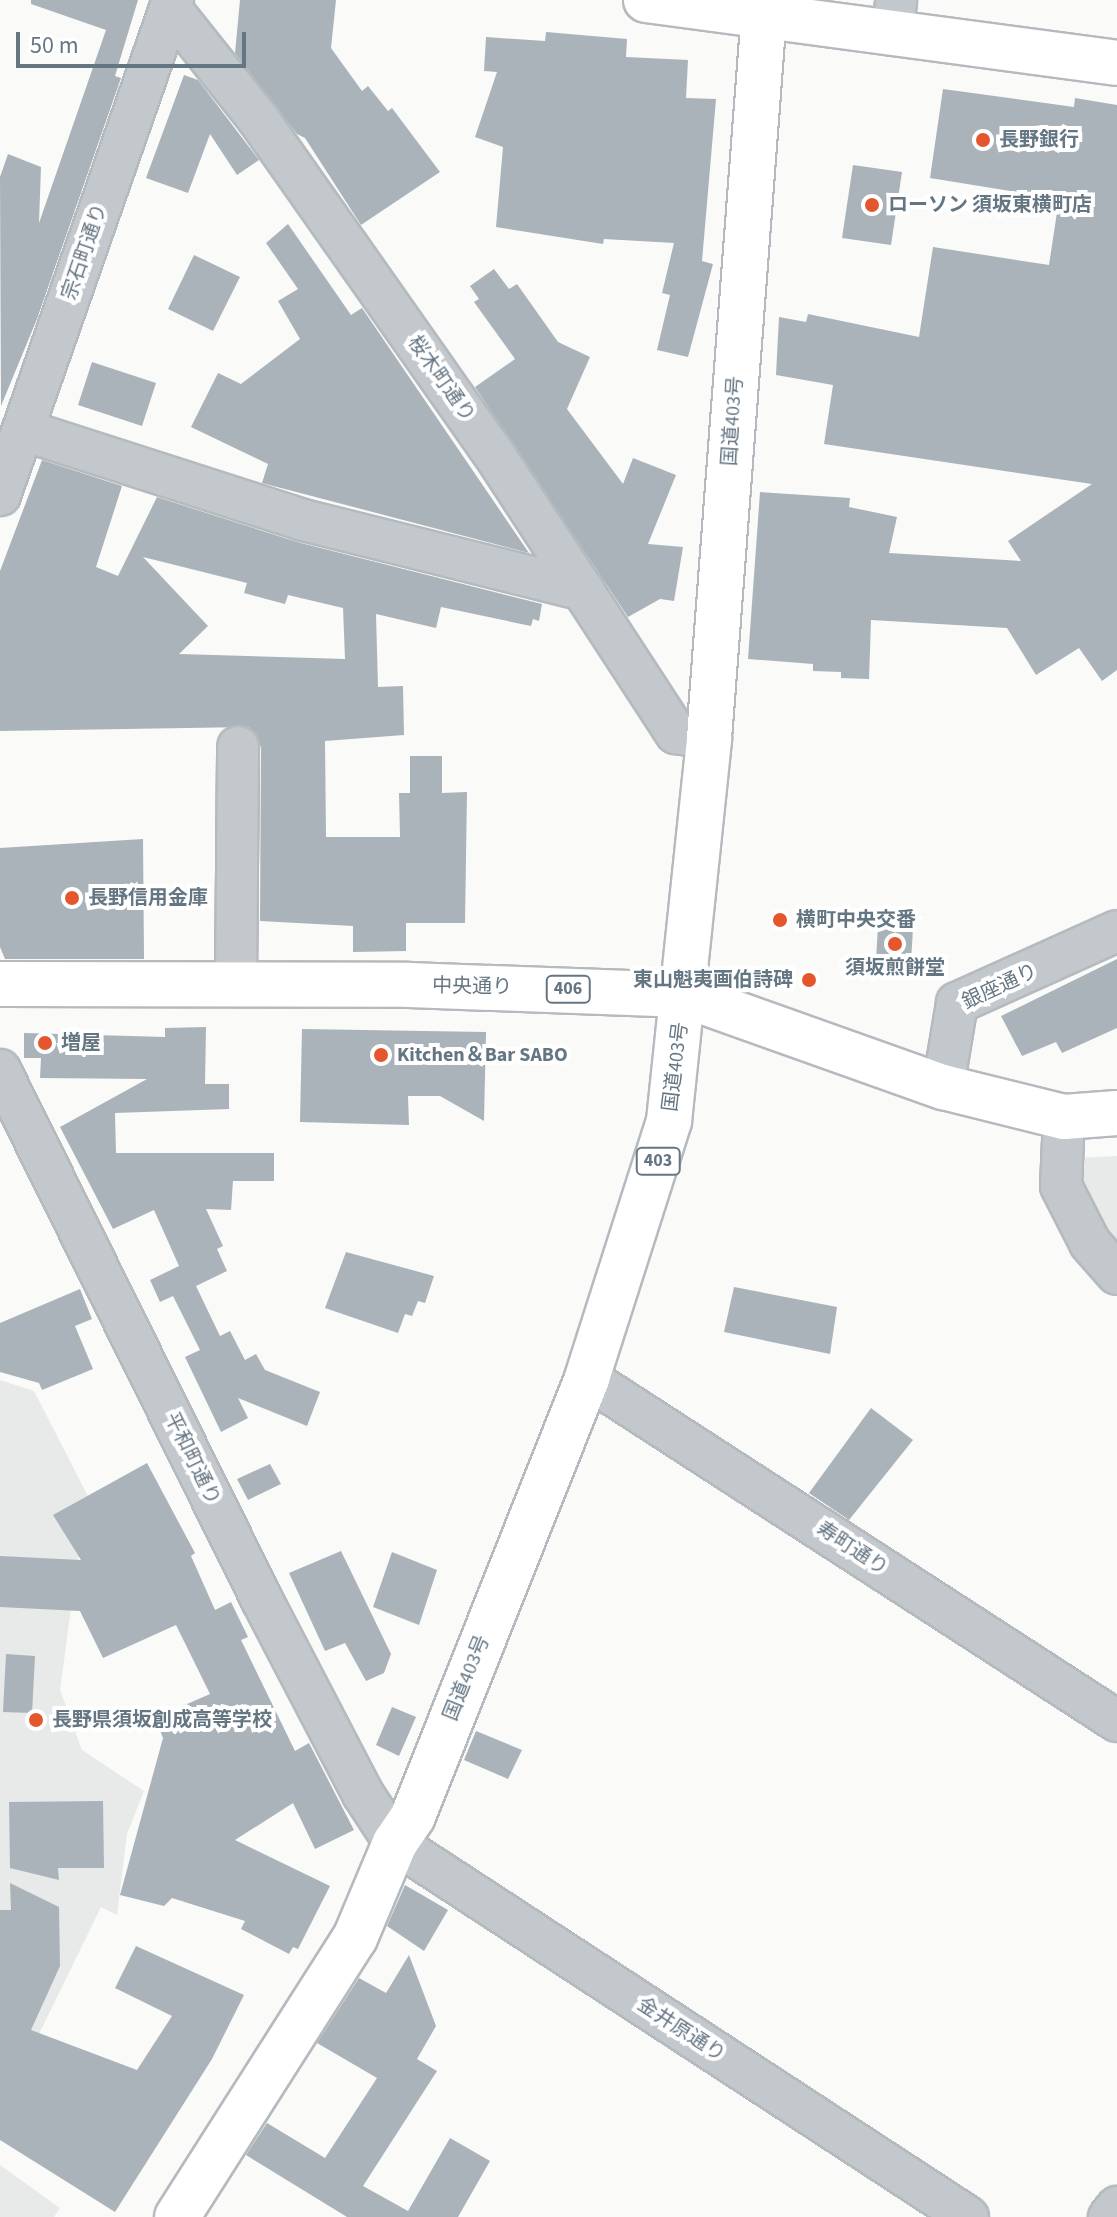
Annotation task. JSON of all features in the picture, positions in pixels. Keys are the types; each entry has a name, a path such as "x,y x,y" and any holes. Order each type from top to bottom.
{"main road":[{"path":"646,0 894,18 1117,63"},
{"name":"国道403号","path":"177,2217 355,1938 395,1843 413,1816 587,1378 669,1121 709,738 764,8"},
{"name":"中央通り","path":"0,984 236,984 684,995 943,1087 1064,1117 1117,1113"}],"street":[{"name":"宗石町通り","path":"0,495 171,4"},
{"name":"桜木町通り","path":"171,4 259,120 583,590 676,733 709,738"},
{"path":"23,430 303,520 583,590"},
{"path":"236,984 238,747"},
{"name":"銀座通り","path":"943,1087 957,1003 1117,931"},
{"name":"平和町通り","path":"0,1070 262,1600 363,1794 395,1843"},
{"path":"1064,1117 1061,1186 1090,1243 1117,1274"},
{"name":"寿町通り","path":"587,1378 1117,1721"},
{"name":"金井原通り","path":"395,1843 968,2217"},
{"path":"1109,2217 1117,2207"}],"shaded area":[{"path":"1117,1156 1117,1254 1081,1203 1077,1158"},
{"name":"長野県須坂創成高等学校","path":"0,1380 34,1391 111,1541 78,1557 60,1690 82,1750 144,1791 127,1834 117,1915 101,1907 0,2114"},
{"path":"0,2165 60,2208 54,2217 0,2217"}],"building":[{"path":"31,0 138,0 115,76 121,78 37,319 1,406 0,177 8,154 41,167 39,223 106,30 31,4"},
{"path":"240,0 336,0 331,48 362,91 368,86 388,111 392,108 440,172 361,225 305,138 297,134 235,53"},
{"path":"546,32 627,39 626,57 688,60 686,98 716,99 702,261 713,264 688,357 657,350 670,295 662,293 674,243 604,239 603,244 496,227 503,147 475,137 497,72 484,71 486,37 545,41"},
{"path":"184,75 198,80 259,160 237,175 210,134 188,193 146,178"},
{"path":"943,89 1074,107 1075,98 1117,105 1117,670 1102,681 1079,648 1036,675 1007,628 871,620 869,679 841,678 841,672 813,671 813,664 748,659 760,492 850,498 849,507 897,517 889,553 1021,561 1008,541 1092,484 824,444 833,385 776,375 779,317 806,322 808,314 919,337 933,247 1049,265 1059,199 930,178"},
{"name":"ローソン 須坂東横町店","path":"853,165 902,172 891,245 842,238"},
{"path":"288,224 351,315 362,308 529,553 262,483 268,464 191,427 218,373 241,384 300,339 278,301 298,289 266,243"},
{"path":"194,255 240,277 213,331 168,309"},
{"path":"494,269 509,289 517,284 558,342 590,357 567,409 623,484 633,458 676,475 648,544 683,547 674,601 660,599 628,617 475,387 515,359 474,302 479,299 470,286"},
{"path":"92,362 156,383 142,426 78,405"},
{"path":"42,460 122,486 96,567 118,576 157,497 297,542 542,604 539,621 533,619 531,626 441,607 436,628 376,614 378,687 403,686 404,735 325,741 326,837 400,837 399,793 410,793 410,756 442,756 442,793 467,792 465,923 406,923 406,951 353,952 353,926 260,921 261,747 249,727 0,731 0,571","holes":["143,557 247,583 244,593 285,604 288,595 343,608 345,659 179,654 208,626"]},
{"name":"長野信用金庫","path":"143,839 144,959 5,959 0,947 0,848"},
{"name":"須坂煎餅堂","path":"878,926 913,928 911,962 876,960"},
{"path":"1117,959 1117,1028 1062,1053 1056,1042 1022,1056 1001,1016"},
{"path":"206,1027 205,1084 229,1084 229,1109 115,1113 116,1153 274,1153 274,1181 233,1181 231,1210 206,1209 223,1246 217,1249 227,1271 196,1286 220,1336 230,1331 245,1360 256,1354 265,1370 320,1392 307,1426 238,1398 248,1418 221,1432 185,1357 200,1350 173,1296 160,1302 150,1280 179,1266 154,1210 113,1229 60,1127 147,1079 40,1078 41,1058 24,1058 24,1033 165,1037 165,1028"},
{"path":"302,1029 486,1032 484,1121 440,1096 408,1096 409,1125 300,1122"},
{"path":"346,1252 434,1276 425,1303 418,1301 412,1316 405,1314 398,1333 325,1308"},
{"path":"734,1287 837,1307 830,1354 724,1332"},
{"path":"80,1289 92,1319 75,1326 93,1369 42,1390 39,1383 0,1372 0,1323"},
{"path":"871,1408 913,1440 849,1520 809,1493"},
{"path":"147,1463 195,1553 191,1556 215,1610 231,1602 248,1637 241,1640 295,1751 309,1743 354,1830 315,1849 293,1803 235,1840 330,1886 298,1949 293,1947 289,1954 241,1929 245,1921 172,1898 164,1906 120,1895 163,1738 155,1718 210,1694 176,1625 103,1658 80,1611 0,1607 0,1556 81,1560 53,1515"},
{"path":"270,1464 281,1484 248,1500 237,1479"},
{"path":"341,1551 391,1654 384,1673 366,1681 345,1643 325,1651 289,1573"},
{"path":"392,1552 437,1570 419,1625 373,1607"},
{"path":"6,1654 35,1656 32,1713 3,1712"},
{"path":"392,1707 416,1717 399,1756 376,1745"},
{"path":"476,1731 522,1750 508,1779 464,1760"},
{"path":"103,1801 104,1868 58,1868 59,1880 10,1868 9,1802"},
{"path":"10,1883 59,1907 60,1966 31,2030 137,2070 172,2016 115,1988 136,1946 244,1995 212,2059 115,2212 0,2140 0,1910 11,1910"},
{"path":"405,1885 448,1910 424,1951 387,1926"},
{"path":"409,1955 436,2026 417,2059 437,2071 363,2186 408,2211 450,2138 490,2161 458,2217 347,2217 246,2155 267,2123 325,2158 377,2078 317,2043 359,1978 386,1993"}],"place":[{"name":"長野銀行","path":"983,140"},
{"name":"ローソン 須坂東横町店","path":"872,205"},
{"name":"長野信用金庫","path":"72,898"},
{"name":"横町中央交番","path":"780,920"},
{"name":"須坂煎餅堂","path":"895,944"},
{"name":"東山魁夷画伯詩碑","path":"809,980"},
{"name":"増屋","path":"45,1043"},
{"name":"Kitchen＆Bar SABO","path":"381,1055"},
{"name":"長野県須坂創成高等学校","path":"36,1720"}]}
